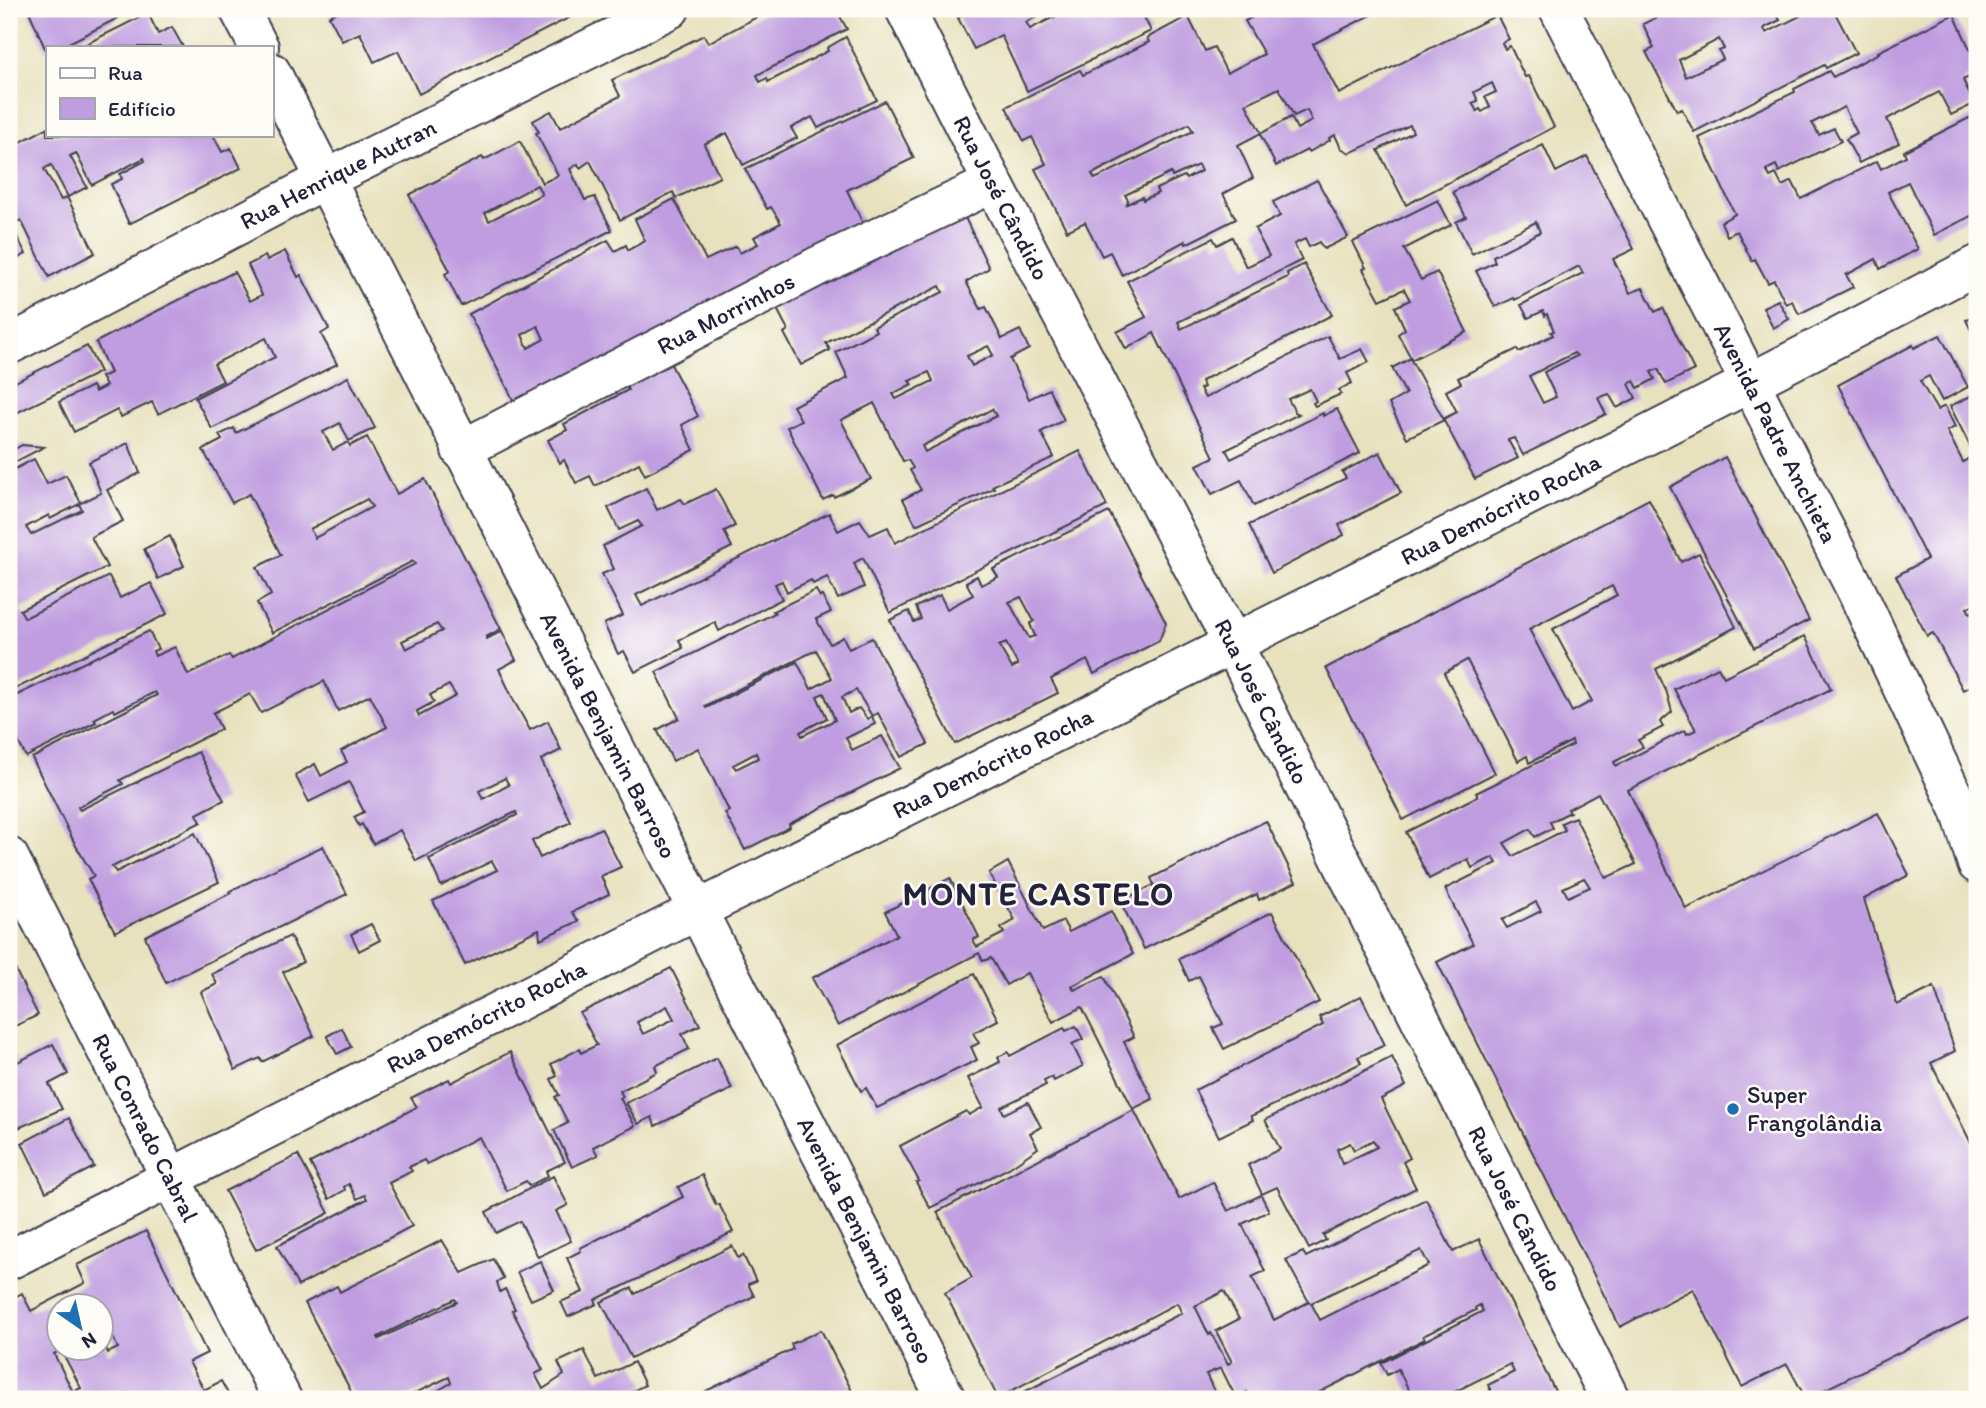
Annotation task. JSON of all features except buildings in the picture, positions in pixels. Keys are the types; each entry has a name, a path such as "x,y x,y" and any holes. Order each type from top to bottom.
{"street":[{"path":"239,9 258,46"},
{"name":"Rua Henrique Autran","path":"9,345 326,179 670,9"},
{"name":"Rua José Cândido","path":"905,9 1233,644 1609,1399"},
{"name":"Avenida Padre Anchieta","path":"1559,9 1856,590 1960,810 1977,864"},
{"name":"Avenida Benjamin Barroso","path":"273,76 946,1399"},
{"name":"Rua Morrinhos","path":"461,450 820,265 993,183"},
{"name":"Rua Demócrito Rocha","path":"9,1261 697,910 1751,383 1977,265"},
{"name":"Rua Conrado Cabral","path":"9,856 282,1399"}],"place":[{"name":"Super Frangolândia","path":"1733,1109"}],"district":[{"name":"MONTE CASTELO","path":"1039,894"}]}
